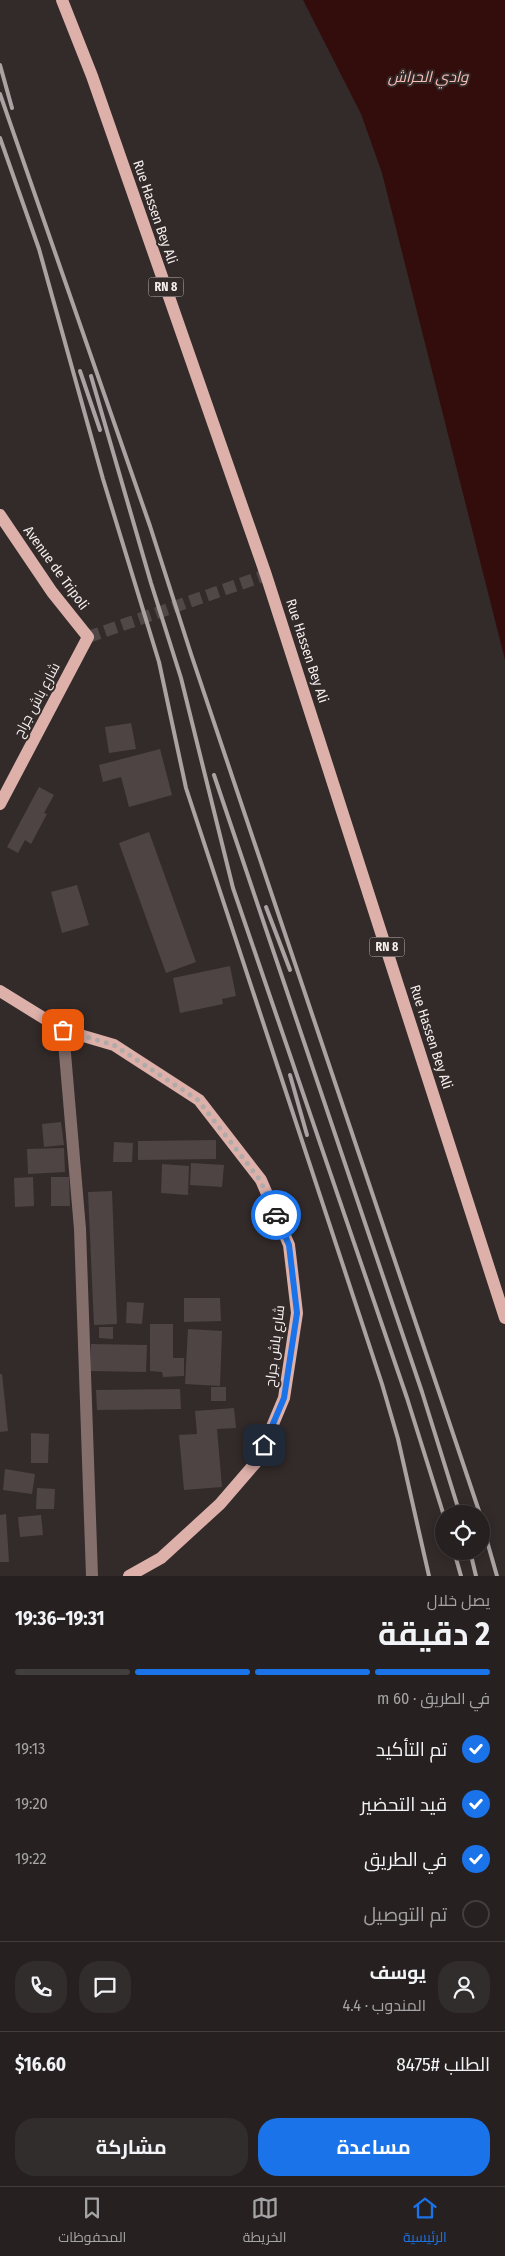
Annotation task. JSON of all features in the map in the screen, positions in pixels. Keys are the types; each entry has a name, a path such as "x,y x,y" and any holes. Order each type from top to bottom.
{"main road":[{"name":"Rue Hassen Bey Ali","path":"62,0 92,76 266,575 505,1318"},
{"name":"Avenue de Tripoli","path":"0,514 52,592 88,637"},
{"name":"شارع باش جراح","path":"0,804 88,637"},
{"name":"شارع باش جراح","path":"0,991 63,1030 114,1045 198,1100 260,1180 289,1245 297,1313 284,1398 258,1460 220,1504 161,1558 129,1576"}],"street":[{"path":"63,1030 80,1229 92,1576"}],"water":[{"name":"وادي الحراش","path":"303,0 505,0 505,660 382,173 361,114"}],"building":[{"path":"131,723 136,749 109,753 105,727"},
{"path":"160,749 172,795 129,807 121,777 103,782 99,765"},
{"path":"39,787 54,795 44,813 47,814 31,844 25,840 18,853 7,847"},
{"path":"149,832 196,962 166,973 119,843"},
{"path":"77,885 89,925 62,933 51,892"},
{"path":"230,966 236,996 222,999 223,1004 180,1013 173,978"},
{"path":"61,1122 64,1145 44,1147 42,1124"},
{"path":"216,1140 216,1159 138,1160 138,1141"},
{"path":"114,1142 133,1143 132,1162 113,1162"},
{"path":"64,1148 65,1172 28,1174 27,1149"},
{"path":"191,1163 224,1165 222,1187 190,1185"},
{"path":"162,1164 189,1166 188,1195 161,1193"},
{"path":"33,1177 34,1206 15,1207 14,1178"},
{"path":"51,1177 69,1177 70,1206 51,1206"},
{"path":"112,1191 117,1324 94,1325 88,1192"},
{"path":"184,1298 220,1298 221,1321 184,1322"},
{"path":"127,1302 144,1303 142,1324 126,1323"},
{"path":"150,1324 173,1324 173,1358 184,1358 184,1376 163,1377 162,1372 150,1371"},
{"path":"99,1327 113,1327 113,1339 99,1338"},
{"path":"188,1329 222,1331 220,1386 185,1384"},
{"path":"91,1344 147,1345 146,1372 90,1371"},
{"path":"0,1374 2,1374 8,1431 0,1432"},
{"path":"211,1387 226,1387 226,1401 211,1401"},
{"path":"180,1389 181,1409 97,1410 96,1390"},
{"path":"234,1408 236,1428 217,1429 222,1487 184,1490 179,1435 197,1434 195,1411"},
{"path":"31,1433 49,1434 48,1463 31,1463"},
{"path":"5,1469 35,1474 32,1494 3,1490"},
{"path":"37,1488 55,1489 54,1509 36,1509"},
{"path":"6,1514 9,1562 0,1562 0,1515"},
{"path":"41,1515 43,1535 20,1537 18,1517"}],"tunnel":[{"path":"88,637 266,575"}],"railway":[{"path":"0,65 12,108"},
{"path":"0,94 150,526 191,654 477,1505"},
{"path":"0,138 39,249 103,479 159,662 186,788 382,1384 398,1439 429,1576"},
{"path":"80,371 100,430"},
{"path":"91,376 151,583 181,678 233,888 407,1398 441,1505"},
{"path":"214,775 422,1392 457,1505"},
{"path":"266,907 290,970"},
{"path":"290,1075 307,1135"},
{"path":"490,1552 497,1576"},
{"path":"457,1560 461,1576"},
{"path":"472,1560 476,1576"}],"way so far":[{"path":"63,1030 114,1045 198,1100 260,1180 276,1215"}],"route":[{"path":"264,1445 284,1398 297,1313 289,1245 276,1215"}]}
